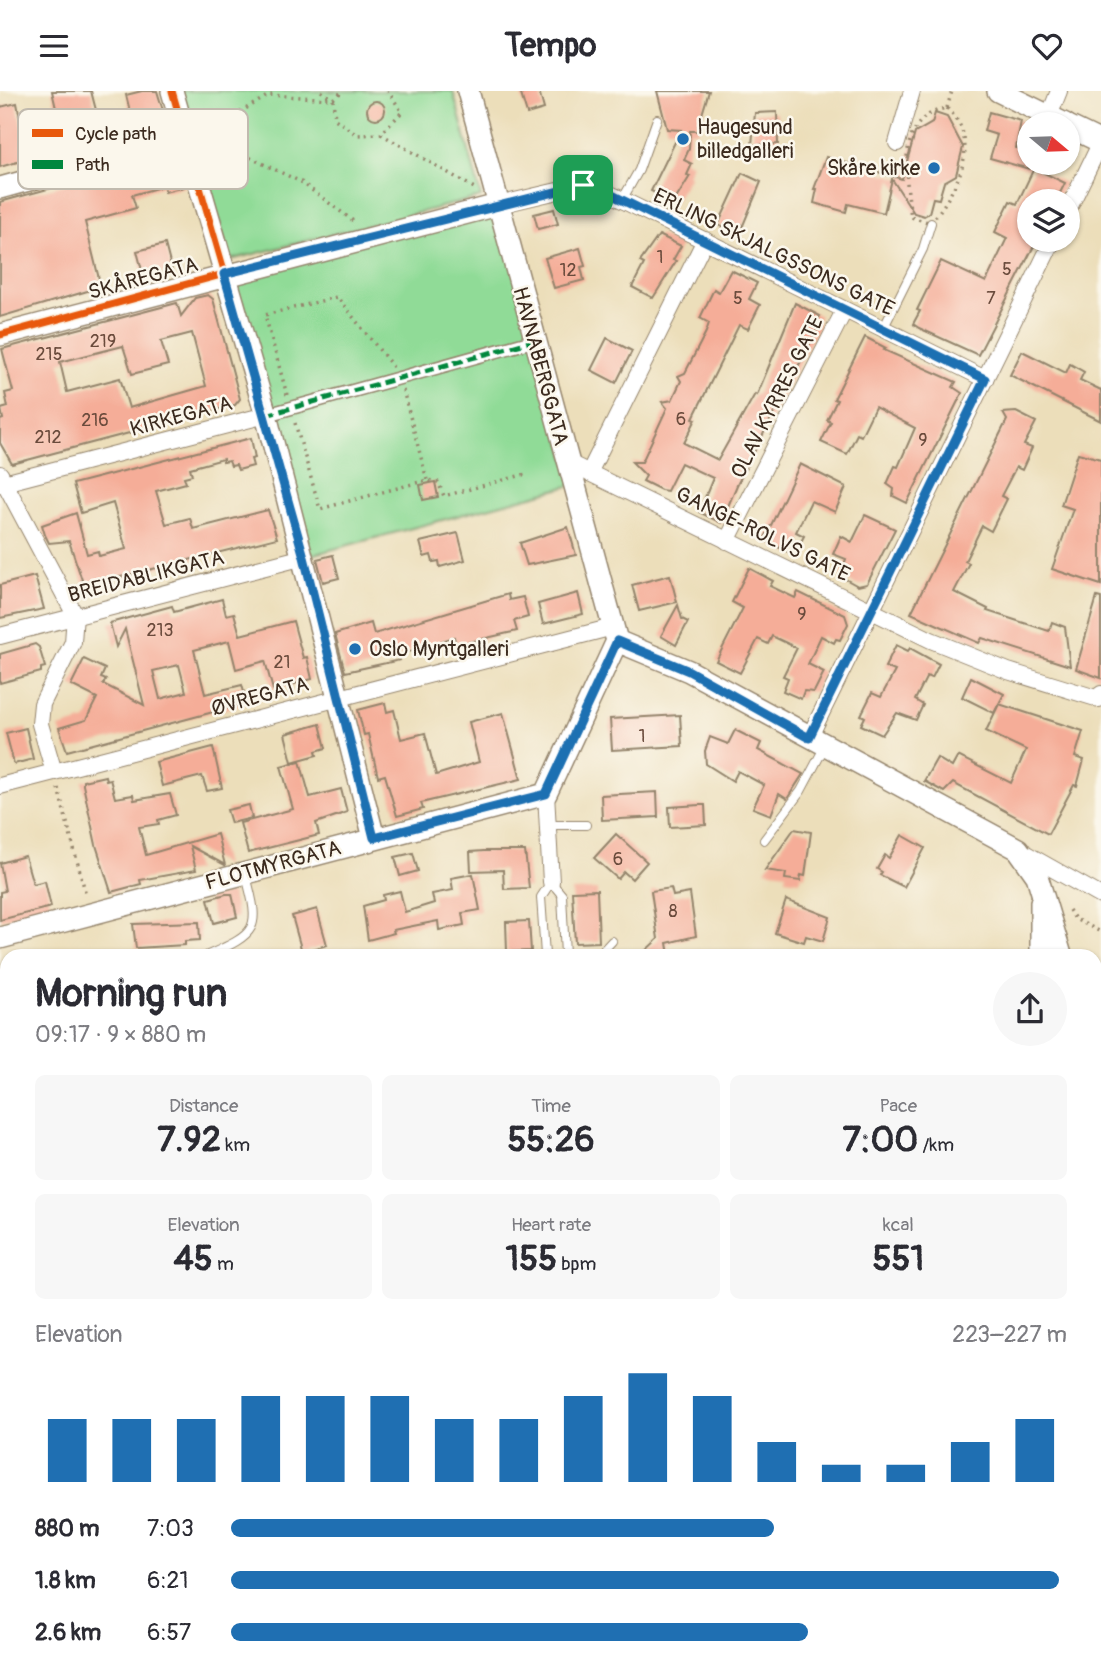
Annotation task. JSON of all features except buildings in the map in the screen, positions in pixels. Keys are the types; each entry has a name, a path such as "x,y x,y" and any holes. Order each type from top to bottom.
{"street":[{"path":"172,91 177,109"},
{"name":"HAVNABERGGATA","path":"468,91 533,341 615,634"},
{"path":"897,143 912,91"},
{"path":"998,91 1040,112"},
{"path":"1059,91 1060,112"},
{"path":"1079,189 1101,142 1080,132"},
{"path":"0,188 18,183"},
{"name":"ERLING SKJALGSSONS GATE","path":"498,205 583,185 622,200 705,240 985,379"},
{"path":"200,189 266,415 374,838"},
{"name":"SKÅREGATA","path":"0,335 224,274 498,205"},
{"path":"589,473 705,240"},
{"path":"817,742 871,609 1047,252"},
{"name":"OLAV KYRRES GATE","path":"727,541 845,311"},
{"name":"KIRKEGATA","path":"2,480 266,415 533,341"},
{"name":"GANGE-ROLVS GATE","path":"567,462 931,640 998,667 1100,696"},
{"path":"2,480 75,615 73,642 42,703 40,724 54,772"},
{"name":"BREIDABLIKGATA","path":"0,636 304,557"},
{"path":"551,882 546,794 615,634 689,671 1101,896"},
{"name":"ØVREGATA","path":"0,786 338,698 615,634"},
{"name":"FLOTMYRGATA","path":"0,938 546,794"},
{"path":"1017,849 1031,864 1042,889 1059,949"},
{"path":"1041,949 1039,919 1042,889"}],"lane":[{"path":"622,200 639,170 657,119"},
{"path":"883,329 923,249 931,223"},
{"path":"764,840 802,791 817,742"},
{"path":"547,825 586,825"},
{"path":"221,949 239,941 251,931 254,919 245,873"},
{"path":"545,949 541,897 551,882 562,895 565,949"},
{"path":"605,949 612,941"}],"path":[{"path":"321,91 333,99"},
{"path":"245,109 269,95 333,99 342,91"},
{"path":"381,134 402,112 388,91"},
{"path":"947,108 952,91"},
{"path":"333,99 335,119 357,135 381,134 498,205"},
{"path":"947,108 959,120 967,148 953,195 931,223 911,217 904,164 913,132 932,111 947,108"},
{"path":"248,156 301,181 360,225"},
{"path":"427,480 400,379 386,355 337,297 265,315 320,509 427,480 438,482 443,496 526,474"},
{"path":"54,772 91,914"},
{"path":"1065,904 1075,919 1101,932"}],"green space":[{"path":"182,91 453,91 481,197 230,260 210,189 248,189 248,109 187,109"},
{"path":"498,205 573,485 304,557 224,274"}],"marked path":[{"path":"266,415 533,341"}],"cycle path":[{"path":"172,91 177,109"},
{"path":"0,335 224,274 583,185 622,200 985,379"},
{"path":"200,189 266,415 374,838"}],"place":[{"name":"Haugesund billedgalleri","path":"683,139"},
{"name":"Skåre kirke","path":"934,168"},
{"name":"Oslo Myntgalleri","path":"355,649"}],"route":[{"path":"583,185 600,189 985,379 809,738 689,671 617,641 608,666 546,794 374,838 304,557 224,274 583,185"}]}
